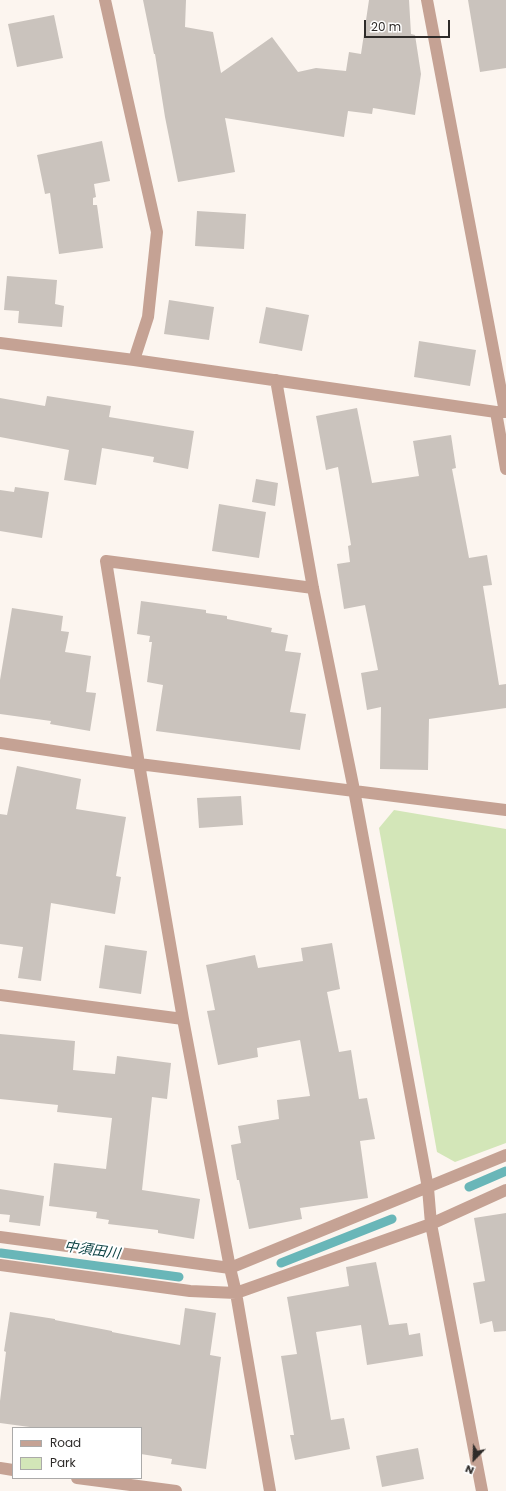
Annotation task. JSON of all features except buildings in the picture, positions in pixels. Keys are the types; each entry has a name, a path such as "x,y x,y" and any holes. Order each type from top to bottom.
{"street":[{"path":"105,0 157,232 148,318 134,360"},
{"path":"427,0 502,412 506,469"},
{"path":"0,343 134,360 502,412"},
{"path":"276,380 313,588 354,790 428,1188 431,1224 482,1491"},
{"path":"270,1491 236,1293 183,1018 106,561 313,588"},
{"path":"0,743 139,764 506,810"},
{"path":"0,995 183,1018"},
{"path":"0,1237 230,1268 506,1155"},
{"path":"0,1265 190,1291 236,1293 431,1224 506,1190"},
{"path":"0,1468 12,1470"},
{"path":"85,1479 176,1491"}],"green space":[{"path":"394,810 506,829 506,1143 455,1162 437,1152 379,828"}],"waterway":[{"name":"中須田川","path":"469,1187 506,1171"},
{"name":"中須田川","path":"281,1263 392,1219"},
{"name":"中須田川","path":"1,1253 179,1277"}]}
